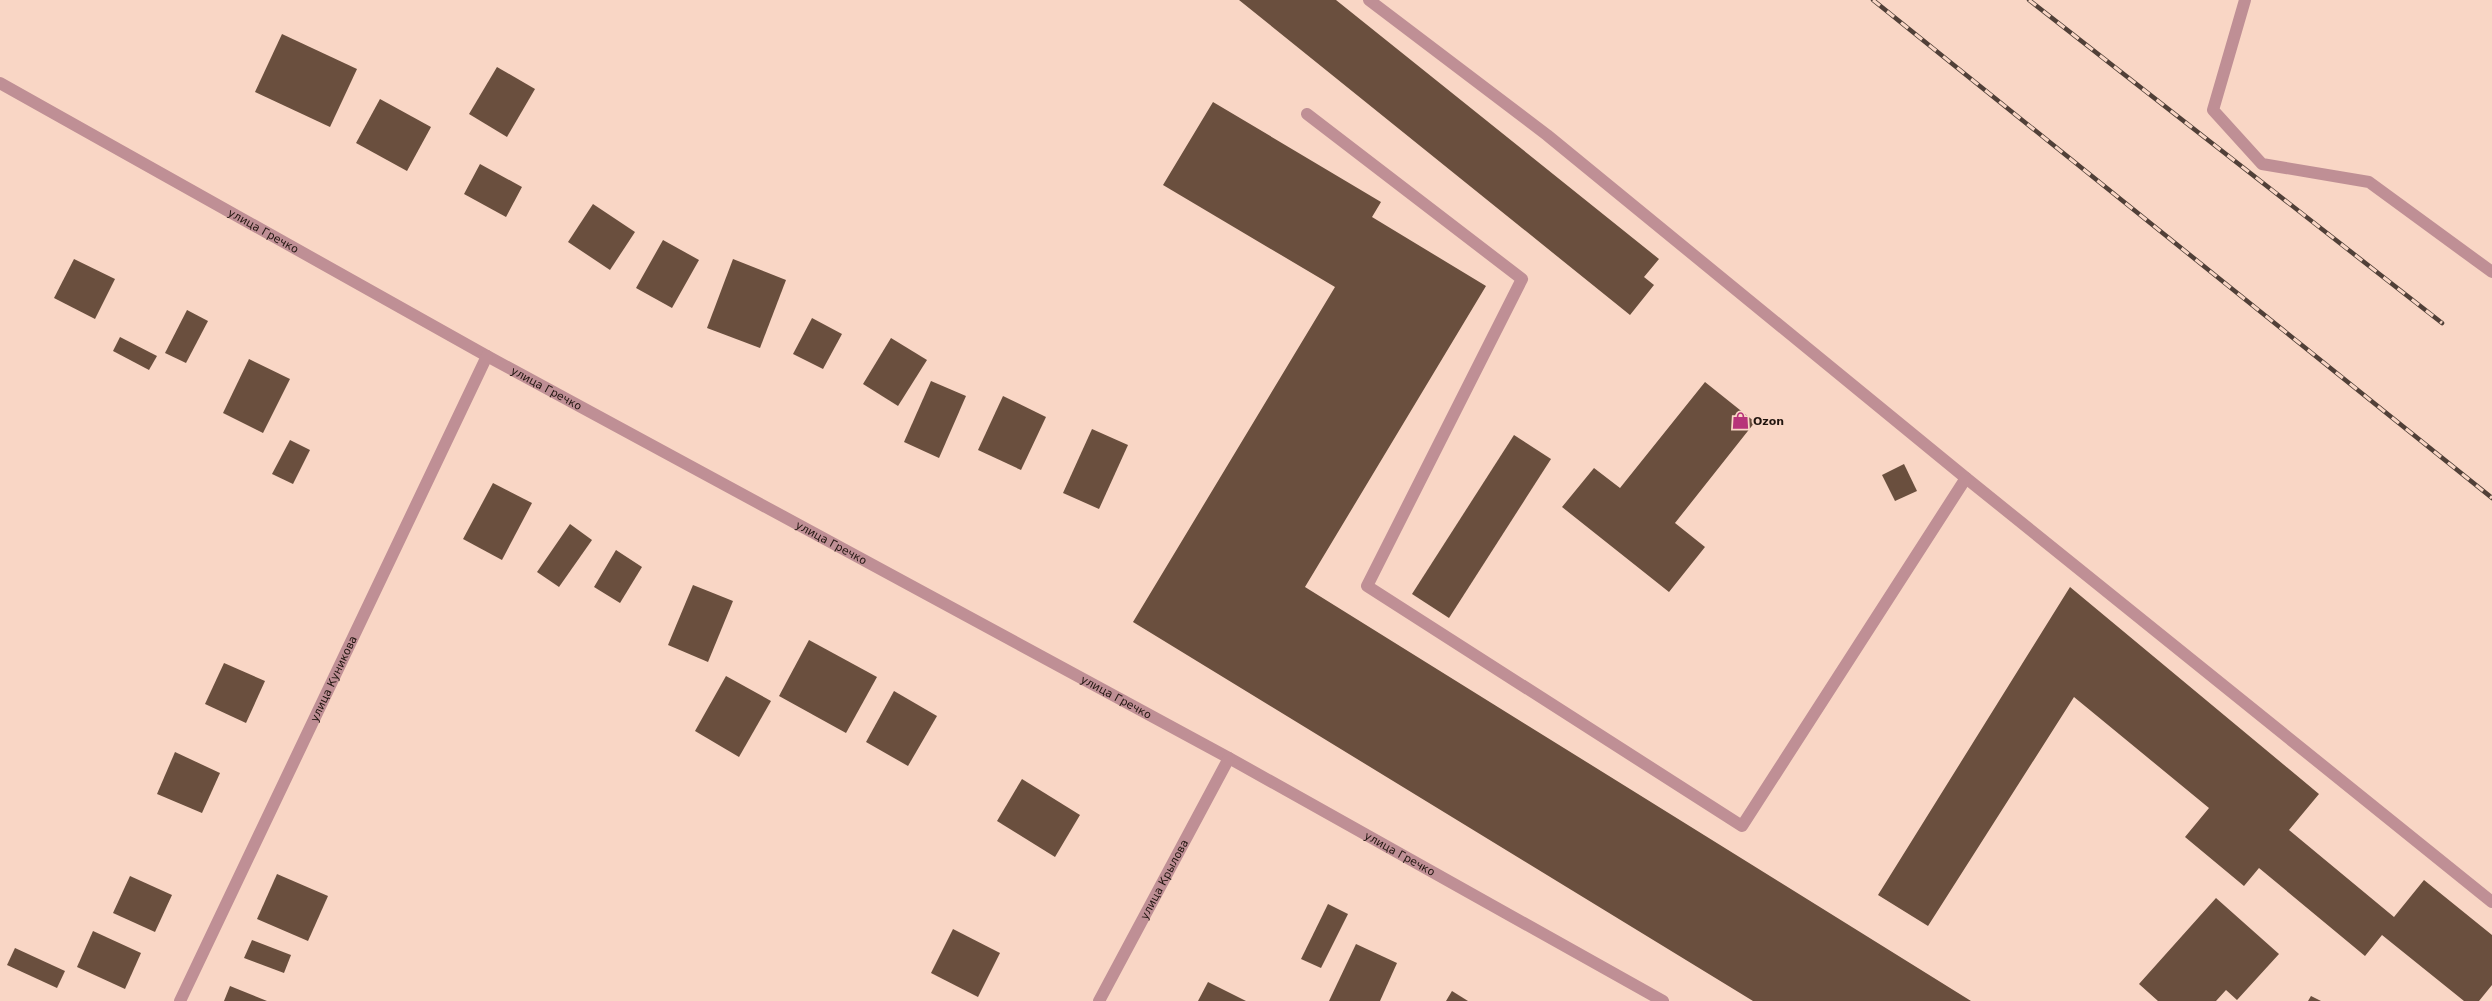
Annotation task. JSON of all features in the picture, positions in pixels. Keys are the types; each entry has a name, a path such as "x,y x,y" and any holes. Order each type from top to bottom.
{"street":[{"path":"1369,0 1547,135 1966,478 2492,902"},
{"path":"2245,0 2213,110 2262,164 2369,182 2492,272"},
{"name":"улица Гречко","path":"0,83 487,356 1229,758 1663,1001"},
{"path":"1307,114 1522,279 1367,586 1742,826 1966,478"},
{"name":"улица Куникова","path":"180,1001 487,356"},
{"name":"улица Крылова","path":"1099,1001 1229,758"}],"building":[{"path":"1239,0 1336,0 1659,259 1644,277 1654,285 1630,315"},
{"path":"282,34 357,69 330,127 255,92"},
{"path":"497,67 535,89 507,137 469,114"},
{"path":"380,99 431,127 407,171 356,143"},
{"path":"1213,102 1381,202 1372,217 1486,286 1305,587 1971,1001 1753,1001 1133,622 1335,287 1163,185"},
{"path":"480,164 522,187 506,217 464,194"},
{"path":"593,204 635,232 610,270 568,242"},
{"path":"663,240 699,260 672,308 636,288"},
{"path":"74,259 115,279 95,319 54,298"},
{"path":"733,259 786,280 760,348 707,328"},
{"path":"187,310 208,321 186,363 165,353"},
{"path":"812,318 842,334 823,369 793,354"},
{"path":"120,337 157,356 149,370 113,351"},
{"path":"891,338 927,360 898,406 863,384"},
{"path":"249,359 290,379 263,433 223,413"},
{"path":"931,381 966,396 939,458 904,442"},
{"path":"1705,382 1755,422 1675,523 1705,547 1669,592 1562,507 1594,468 1620,488"},
{"path":"1003,396 1046,417 1021,470 978,450"},
{"path":"1092,429 1128,445 1099,509 1063,493"},
{"path":"1514,435 1551,459 1449,618 1412,594"},
{"path":"290,440 310,450 293,484 272,474"},
{"path":"1904,464 1917,491 1895,501 1882,475"},
{"path":"493,483 532,503 502,560 463,539"},
{"path":"570,524 592,540 559,587 537,572"},
{"path":"616,550 642,567 620,603 594,587"},
{"path":"693,585 733,601 708,662 668,645"},
{"path":"2070,587 2319,794 2289,830 2394,917 2424,880 2492,935 2492,985 2479,1001 2464,1001 2382,935 2365,956 2259,868 2244,886 2185,837 2209,808 2074,697 1928,926 1878,895"},
{"path":"809,640 877,677 846,733 779,696"},
{"path":"224,663 265,681 246,723 205,704"},
{"path":"726,676 771,701 739,757 695,731"},
{"path":"894,691 937,716 908,766 866,742"},
{"path":"175,752 220,773 202,813 157,794"},
{"path":"1022,779 1080,815 1055,857 997,821"},
{"path":"277,874 328,896 308,941 257,919"},
{"path":"130,876 172,895 155,932 113,913"},
{"path":"2216,898 2279,954 2237,1000 2226,990 2216,1001 2158,1001 2139,984"},
{"path":"1328,904 1348,914 1321,968 1301,959"},
{"path":"953,929 1000,953 978,997 931,973"},
{"path":"93,931 141,953 125,989 77,967"},
{"path":"252,940 291,955 284,973 244,958"},
{"path":"1356,944 1397,963 1380,1001 1329,1001"},
{"path":"15,948 65,971 57,988 7,965"},
{"path":"1208,982 1246,1001 1198,1001"},
{"path":"230,986 267,1001 224,1001"},
{"path":"1452,991 1468,1001 1446,1001"},
{"path":"2311,996 2321,1001 2308,1001"}],"railway":[{"path":"1873,0 2492,498"},
{"path":"2029,0 2442,323"}],"place":[{"name":"Ozon","path":"1740,421"}]}
